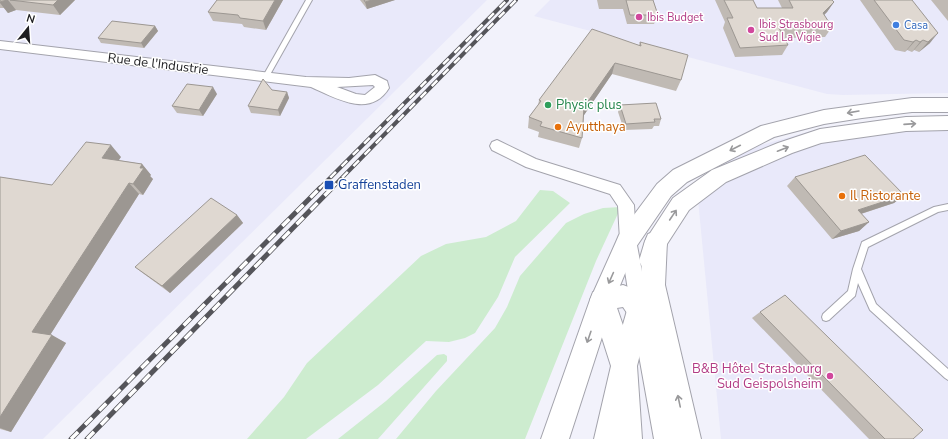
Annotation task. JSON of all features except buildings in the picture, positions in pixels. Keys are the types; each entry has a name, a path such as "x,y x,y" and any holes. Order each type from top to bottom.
{"main road":[{"path":"555,439 602,300 628,240 664,190 680,176 768,131 824,117 862,110 905,106 948,105"},
{"path":"608,439 624,366 640,309 656,241 681,204 719,176 785,148 820,136 906,124 948,123"},
{"path":"656,241 653,285 687,439"},
{"path":"602,300 623,296 633,300 645,318 668,439"},
{"path":"602,300 624,366 628,439"}],"street":[{"name":"Rue de l'Industrie","path":"0,45 315,83"},
{"path":"498,146 531,163 615,189 626,205 628,240 640,309"}],"lane":[{"path":"265,78 309,0"},
{"path":"826,317 852,293 857,269 865,245 936,209 948,208"},
{"path":"857,269 873,307 948,375"}],"shaded area":[{"path":"0,0 487,0 43,439 0,439"},
{"path":"550,0 948,0 948,93 827,94 534,16"},
{"path":"892,122 948,122 948,439 721,439 697,189 736,152 807,132"}],"green space":[{"path":"540,190 553,191 570,203 515,257 498,297 475,333 465,338 449,342 426,341 378,385 306,439 247,439 284,397 307,363 421,256 446,244 486,237 516,221"},
{"path":"621,207 596,261 525,439 396,439 436,391 495,328 507,307 520,276 566,223 584,214 603,208"},
{"path":"444,354 447,356 447,361 378,439 338,439 386,401 437,355"}],"railway":[{"path":"319,189 507,0"},
{"path":"331,189 516,0"},
{"path":"71,439 320,188"},
{"path":"87,439 332,188"}],"place":[{"name":"Ibis Budget","path":"639,17"},
{"name":"Casa","path":"896,25"},
{"name":"Ibis Strasbourg Sud La Vigie","path":"751,30"},
{"name":"Physic plus","path":"548,105"},
{"name":"Ayutthaya","path":"558,127"},
{"name":"Graffenstaden","path":"329,185"},
{"name":"Il Ristorante","path":"842,196"},
{"name":"B&B Hôtel Strasbourg Sud Geispolsheim","path":"830,376"}]}
